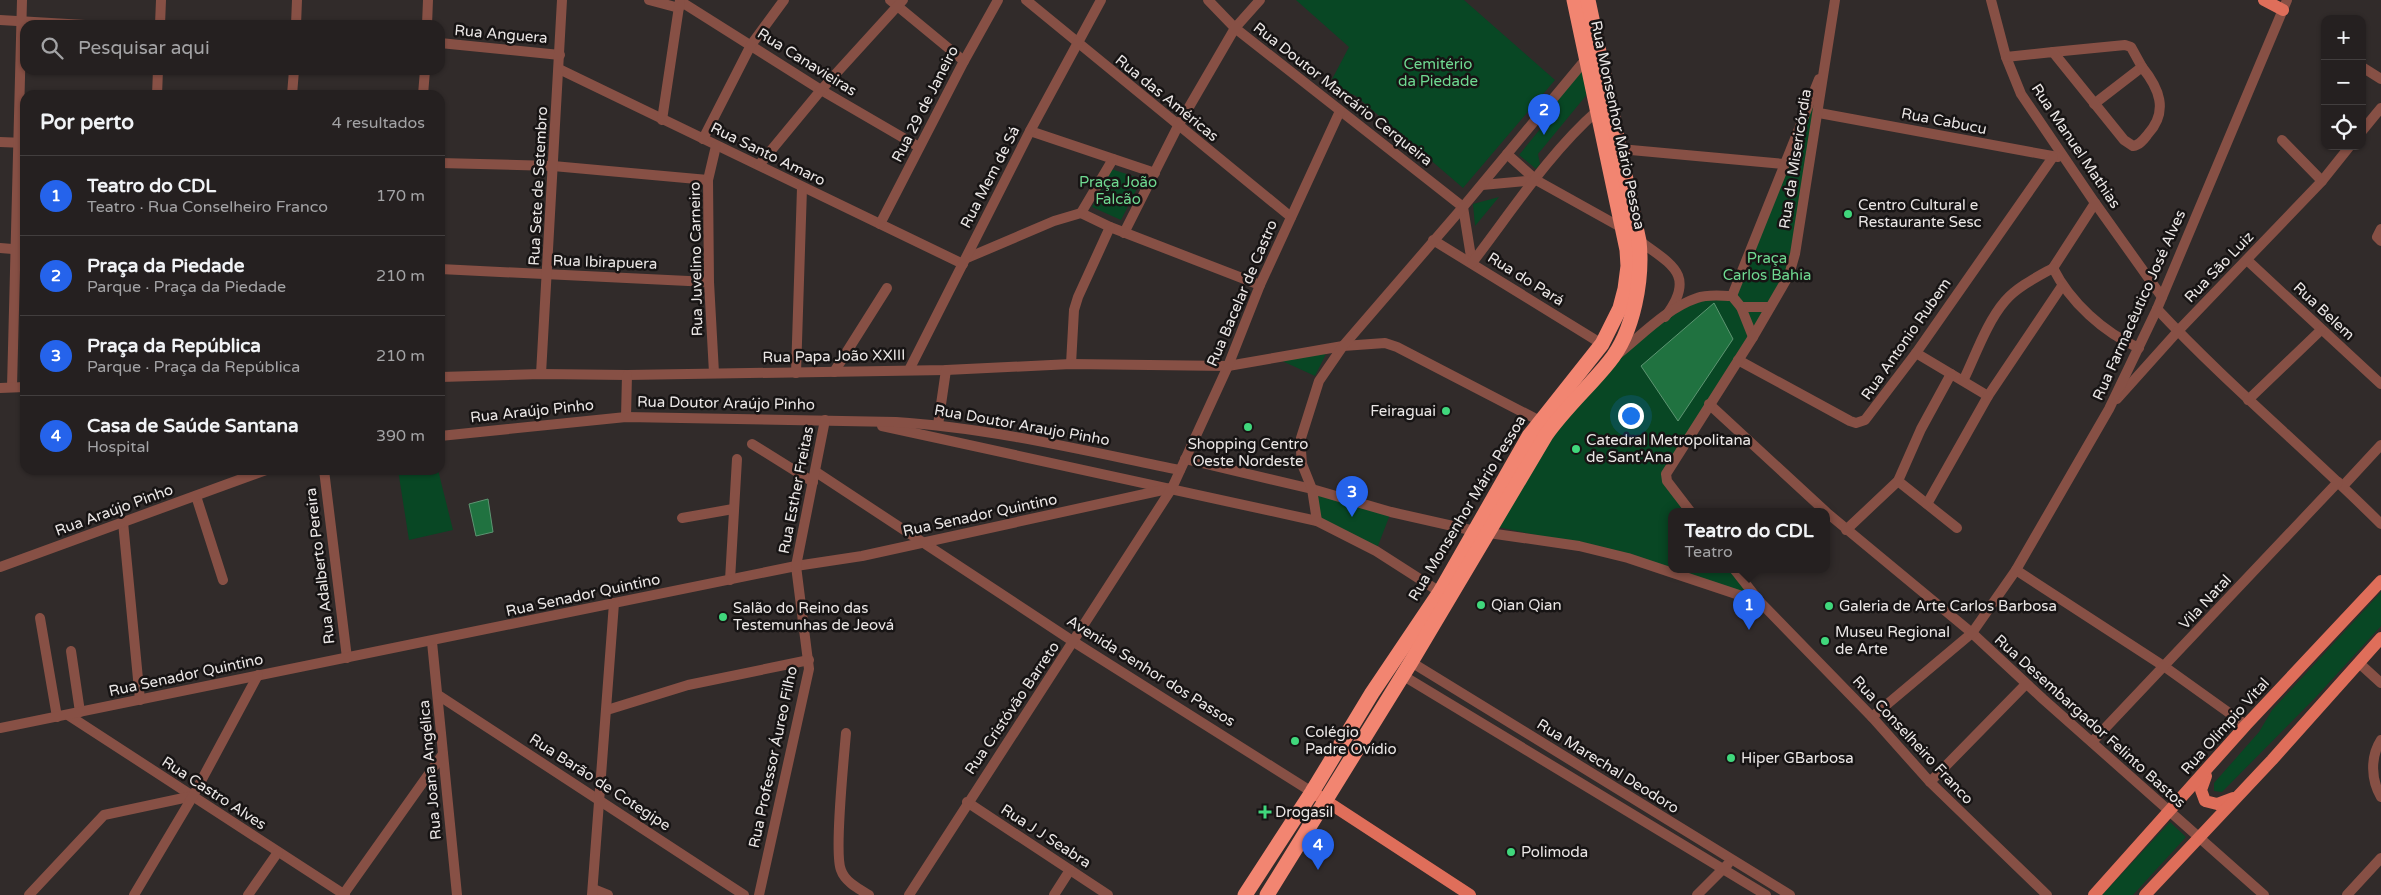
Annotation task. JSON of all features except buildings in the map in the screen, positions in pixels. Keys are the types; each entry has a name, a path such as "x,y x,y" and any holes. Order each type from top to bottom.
{"highway":[{"name":"Rua Monsenhor Mário Pessoa","path":"1245,895 1374,720 1411,662 1482,531 1503,477 1540,420 1602,344 1620,308 1628,277 1627,250 1574,0"},
{"name":"Rua Monsenhor Mário Pessoa","path":"1267,895 1372,693 1546,435 1562,414 1611,360 1635,304 1640,274 1639,241 1588,0"},
{"path":"1374,720 1380,698 1432,615 1440,592"}],"main road":[{"path":"2264,0 2285,5"},
{"name":"Rua Olímpio Vital","path":"2094,895 2246,725 2381,581"},
{"path":"2145,895 2381,638"},
{"path":"2208,769 2201,790 2205,801 2217,804 2236,796"},
{"name":"Avenida Senhor dos Passos","path":"1318,796 1470,895"}],"street":[{"path":"22,0 22,20"},
{"path":"160,20 161,0"},
{"path":"296,20 297,0"},
{"path":"427,20 428,0"},
{"name":"Rua Sete de Setembro","path":"541,374 560,69 562,0"},
{"name":"Rua Canavieiras","path":"649,0 680,3 821,90 919,147"},
{"path":"703,139 750,45 784,0"},
{"name":"Rua 29 de Janeiro","path":"880,224 964,60 998,0"},
{"name":"Rua das Américas","path":"1026,0 1291,217"},
{"name":"Rua Mem de Sá","path":"908,370 1030,131 1101,0"},
{"name":"Rua Doutor Marcário Cerqueira","path":"1208,0 1234,28 1463,207"},
{"path":"1124,233 1178,126 1234,28 1260,0"},
{"name":"Rua da Misericórdia","path":"1688,508 1667,481 1666,474 1753,337 1789,275 1795,254 1835,0"},
{"name":"Rua Manuel Mathias","path":"1991,0 2006,57 2022,94 2058,157 2095,203 2162,297"},
{"path":"759,165 897,2 964,60"},
{"path":"662,120 680,3"},
{"name":"Rua Farmacêutico José Alves","path":"1872,717 1972,633 2016,570 2109,409 2139,348 2285,5"},
{"path":"0,20 20,21"},
{"name":"Rua Anguera","path":"445,43 560,54"},
{"path":"2006,57 2053,52 2127,46 2131,47 2142,67 2155,84 2161,100 2161,109 2156,124 2140,143 2133,146 2128,144 2053,52"},
{"path":"1317,521 1312,489 1302,464 1301,438 1317,386 1343,346 1482,185 1586,59"},
{"name":"Rua da Misericórdia","path":"1732,296 1824,66"},
{"path":"2094,104 2142,67"},
{"name":"Rua Santo Amaro","path":"560,69 662,120 759,165 802,188 965,261"},
{"path":"2366,70 2381,79"},
{"path":"22,75 22,90"},
{"path":"157,90 158,75"},
{"path":"292,90 294,75"},
{"path":"424,90 425,75"},
{"path":"2366,126 2381,108"},
{"path":"1472,263 1536,180 1583,124 1598,110"},
{"name":"Rua Bacelar de Castro","path":"1172,488 1228,366 1260,285 1340,111"},
{"name":"Rua Cabucu","path":"1818,113 2058,157"},
{"path":"1030,131 1155,173"},
{"path":"2282,140 2322,181"},
{"path":"0,142 20,143"},
{"name":"Rua Juvelino Carneiro","path":"714,373 709,282 708,180 716,146"},
{"path":"1620,149 1784,164"},
{"name":"Rua São Luiz","path":"2109,409 2178,331 2322,181 2347,150"},
{"path":"1507,154 1536,180 1622,227 1667,261 1679,278 1681,287 1679,296 1664,317"},
{"name":"Rua Antonio Rubem","path":"1738,360 1856,423 1865,420 1871,415 2058,157"},
{"path":"1082,213 1112,159"},
{"path":"445,164 553,166 708,180"},
{"path":"1482,185 1536,180"},
{"path":"796,373 802,188"},
{"path":"1964,379 1983,338 2004,302 2023,286 2053,268 2095,203"},
{"path":"1463,207 1472,263"},
{"path":"965,261 1054,221 1082,213 1124,233 1260,285"},
{"path":"1071,364 1074,310 1078,297 1110,227"},
{"name":"Rua do Pará","path":"1434,240 1602,344"},
{"path":"0,248 20,249 12,387"},
{"name":"Rua Belem","path":"2247,260 2381,384"},
{"path":"2053,268 2062,286 2107,330 2119,339 2139,348"},
{"name":"Rua Ibirapuera","path":"445,269 709,282"},
{"path":"1927,504 1988,396 2062,286"},
{"path":"834,372 887,288"},
{"path":"1611,360 1664,317 1697,298 1732,296 1741,307 1753,337"},
{"path":"1741,307 1770,307"},
{"path":"2157,309 2248,400 2341,484 2381,524"},
{"path":"2248,400 2321,330"},
{"name":"Rua Papa João XXIII","path":"445,377 541,374 627,375 946,370 1071,364 1228,366 1263,358 1343,346 1391,344 1540,420"},
{"path":"1916,353 1951,374 1964,379 1988,396"},
{"path":"938,425 946,370"},
{"path":"1846,530 1898,482 1925,422 1951,374"},
{"path":"626,417 627,375"},
{"path":"0,388 20,387"},
{"name":"Rua Desembargador Felinto Bastos","path":"1709,404 1822,508"},
{"name":"Rua Doutor Araújo Pinho","path":"626,417 825,420"},
{"name":"Rua Araújo Pinho","path":"445,435 626,417"},
{"name":"Rua Doutor Araujo Pinho","path":"825,420 938,425 1012,435 1180,470"},
{"name":"Rua Esther Freitas","path":"796,566 825,420"},
{"name":"Rua Doutor Araujo Pinho","path":"857,421 1317,521 1376,551 1440,592"},
{"name":"Avenida Senhor dos Passos","path":"752,444 815,477 923,542 1074,642 1318,796"},
{"name":"Vila Natal","path":"2092,742 2381,445"},
{"path":"730,580 737,459"},
{"path":"1185,459 1312,489 1391,512 1482,531 1579,546 1628,558 1668,571"},
{"name":"Rua Araújo Pinho","path":"0,567 253,475"},
{"name":"Rua Adalberto Pereira","path":"325,475 347,658"},
{"path":"1898,482 1958,528"},
{"name":"Rua Senador Quintino","path":"0,728 258,675 432,642 796,566 862,556 1172,488"},
{"name":"Rua Cristóvão Barreto","path":"909,895 967,802 1074,642 1172,488"},
{"path":"196,496 223,580"},
{"path":"682,518 733,509"},
{"name":"Rua Desembargador Felinto Bastos","path":"1830,516 1972,633 2026,684 2264,895"},
{"path":"123,522 140,700"},
{"name":"Rua Professor Áureo Filho","path":"759,895 807,680 809,660 796,566"},
{"path":"2016,570 2165,667 2246,725"},
{"path":"1673,573 1760,602"},
{"name":"Rua Conselheiro Franco","path":"1737,573 1760,602 1872,717 1930,782 2047,895"},
{"path":"608,895 592,892 608,710 614,603"},
{"path":"40,618 62,716"},
{"name":"Rua Joana Angélica","path":"432,642 457,895"},
{"path":"70,651 80,712"},
{"path":"608,710 688,685 809,660"},
{"name":"Rua Marechal Deodoro","path":"1411,662 1790,895"},
{"path":"2359,663 2381,683"},
{"path":"134,895 193,796 258,675"},
{"name":"Rua Marechal Deodoro","path":"1402,675 1766,895"},
{"path":"1930,782 2026,684"},
{"name":"Rua Barão de Cotegipe","path":"438,695 744,895"},
{"name":"Rua Castro Alves","path":"62,716 193,796 344,895"},
{"path":"846,733 839,840 840,869 851,883 869,895"},
{"path":"2381,740 2374,759 2373,776 2381,797"},
{"path":"344,895 443,754"},
{"path":"29,895 104,815 193,796"},
{"name":"Rua J J Seabra","path":"967,802 1108,895"},
{"path":"248,895 278,852"},
{"path":"2347,895 2381,858"},
{"path":"1697,895 1733,860"},
{"path":"1054,895 1070,870"}],"green space":[{"name":"Cemitério da Piedade","path":"1296,0 1464,0 1555,80 1463,188 1356,96 1329,85 1349,47"},
{"name":"Praça Carlos Bahia","path":"1824,66 1795,254 1750,336 1666,474 1687,508 1668,508 1668,573 1579,544 1498,527 1549,437 1612,362 1666,319 1698,300 1733,298"},
{"path":"1582,69 1589,92 1538,154 1540,164 1536,169 1519,155 1550,117 1548,111"},
{"name":"Praça João Falcão","path":"1111,169 1142,179 1121,220 1092,207"},
{"path":"1499,197 1475,226 1473,204"},
{"path":"1328,350 1315,376 1280,360"},
{"path":"399,475 439,475 453,530 409,540"},
{"path":"1312,489 1391,512 1376,551 1317,521"},
{"path":"1670,573 1737,573 1760,602"},
{"path":"2381,592 2381,626 2316,697 2222,792 2214,791 2214,783 2259,732 2272,710"},
{"path":"2170,822 2186,837 2133,895 2102,895"}],"shaded area":[{"path":"1714,303 1733,339 1678,421 1641,366"},
{"path":"488,499 493,532 476,536 469,504"}],"place":[{"name":"Praça da Piedade","path":"1544,135"},
{"name":"Centro Cultural e Restaurante Sesc","path":"1848,214"},
{"name":"Feiraguai","path":"1446,411"},
{"name":"Shopping Centro Oeste Nordeste","path":"1248,427"},
{"name":"Catedral Metropolitana de Sant'Ana","path":"1576,449"},
{"name":"Praça da República","path":"1352,517"},
{"name":"Qian Qian","path":"1481,605"},
{"name":"Galeria de Arte Carlos Barbosa","path":"1829,606"},
{"name":"Salão do Reino das Testemunhas de Jeová","path":"723,617"},
{"name":"Teatro do CDL","path":"1749,630"},
{"name":"Museu Regional de Arte","path":"1825,641"},
{"name":"Colégio Padre Ovídio","path":"1295,741"},
{"name":"Hiper GBarbosa","path":"1731,758"},
{"name":"Drogasil","path":"1265,812"},
{"name":"Polimoda","path":"1511,852"},
{"name":"Casa de Saúde Santana","path":"1318,870"}]}
